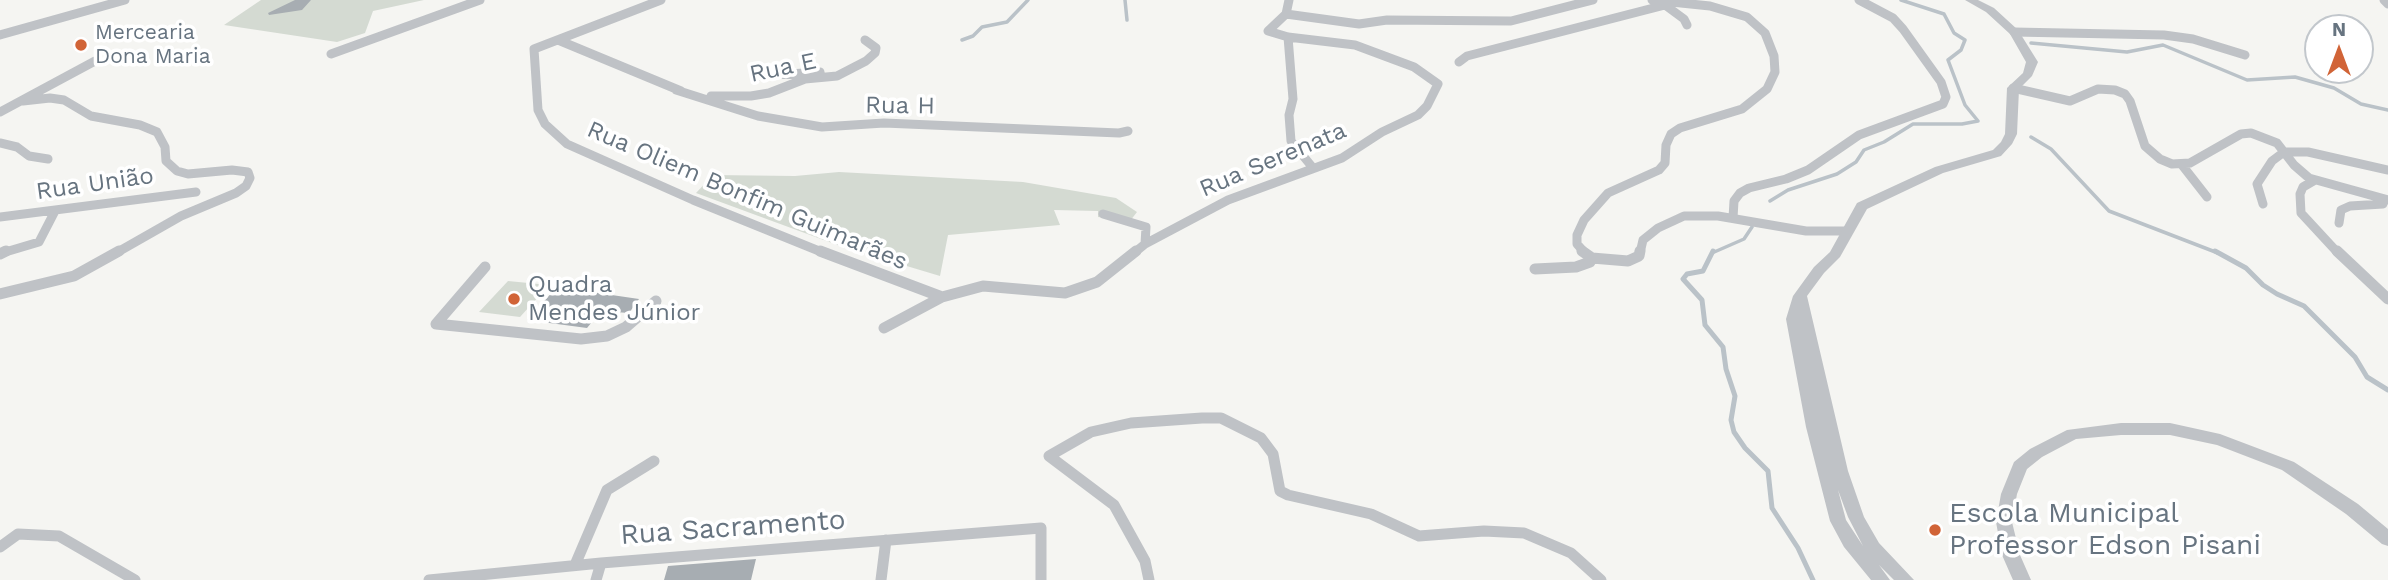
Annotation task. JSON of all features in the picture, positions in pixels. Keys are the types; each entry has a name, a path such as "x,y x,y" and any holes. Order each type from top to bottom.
{"street":[{"path":"0,35 125,0"},
{"path":"331,54 480,0"},
{"name":"Rua Oliem Bonfim Guimarães","path":"662,0 534,49 538,110 545,124 567,144 693,200 900,284 942,297"},
{"path":"1289,0 1286,14 1268,31 1287,37 1293,99 1289,116 1290,141 1313,168"},
{"path":"1286,14 1359,24 1387,20 1511,21 1592,0"},
{"path":"1652,0 1725,10 1747,17 1765,33 1774,56 1775,72 1767,89 1742,108 1680,128 1671,134 1666,145 1665,163 1659,170 1608,193 1584,219 1577,235 1577,244 1592,258 1615,262 1639,256 1643,240 1669,220 1684,216 1732,218 1807,231 1846,231"},
{"path":"1732,218 1734,201 1749,188 1786,179 1808,170 1859,135 1943,104 1945,97 1941,82 1903,29 1893,18 1859,0"},
{"path":"1881,580 1850,542 1838,521 1814,427 1799,320 1800,296 1835,254 1862,206 1939,170 1997,153 2011,134 2013,88 2032,69 2029,54 2014,32 1990,10 1970,0"},
{"path":"2384,0 2388,4"},
{"path":"1666,3 1686,22"},
{"path":"1458,62 1467,56 1488,50 1666,3"},
{"path":"2014,32 2164,35 2193,39 2245,55"},
{"name":"Rua Serenata","path":"884,328 942,297 983,286 1052,293 1076,290 1097,282 1145,244 1228,200 1342,158 1382,132 1418,115 1427,106 1438,84 1414,68 1354,44 1287,37"},
{"name":"Rua E","path":"558,40 676,90 718,97 769,93 805,79 837,76 872,58 876,48 865,40"},
{"path":"0,112 95,61"},
{"path":"757,76 789,72 846,72"},
{"path":"2013,88 2070,101 2098,89 2115,90 2130,101 2145,146 2160,159 2182,165 2241,134 2263,136 2277,143 2303,173 2315,180 2388,202"},
{"name":"Rua H","path":"676,90 758,116 822,127 884,123 1119,133 1128,131"},
{"path":"0,294 74,276 181,216 236,193 246,186 250,178 248,172 232,170 188,174 177,171 166,161 165,147 157,132 140,125 91,116 64,100 50,98 23,102"},
{"path":"0,143 18,147 29,156 48,159"},
{"path":"2263,204 2257,184 2273,161 2284,152 2308,152 2388,170"},
{"path":"2182,165 2207,197"},
{"path":"2315,180 2303,187 2300,194 2301,213 2388,299"},
{"name":"Rua União","path":"0,217 196,192"},
{"path":"2339,223 2341,211 2350,206 2388,202"},
{"path":"0,254 11,248 39,243 55,211"},
{"path":"1104,214 1146,227 1145,244"},
{"path":"1535,269 1576,267 1590,262 1592,258"},
{"path":"485,267 436,324 581,339 607,336 626,327 656,302"},
{"path":"1799,320 1840,471 1856,517 1873,548 1905,580"},
{"path":"1149,580 1145,561 1114,505 1049,456 1091,432 1131,423 1165,419 1221,418 1261,438 1273,454 1280,491 1288,495 1371,514 1419,536 1484,531 1524,533 1571,553 1601,580"},
{"path":"2022,580 2011,555 2004,522 2009,494 2020,466 2036,453 2073,434 2121,429 2170,429 2220,440 2288,466 2352,509 2388,539"},
{"path":"575,565 607,490 654,461"},
{"name":"Rua Sacramento","path":"429,580 575,565 1041,528 1041,580"},
{"path":"0,547 18,534 60,536 135,580"},
{"path":"881,580 886,541"},
{"path":"596,580 601,563"}],"shaded area":[{"path":"261,0 424,0 373,11 365,33 337,42 224,25"},
{"path":"839,172 1023,182 1116,198 1137,212 1130,221 1098,217 1098,211 1054,210 1060,225 948,235 940,276 840,246 696,193 713,175 795,176"},
{"name":"Quadra Mendes Júnior","path":"508,281 549,285 520,317 479,312"}],"building":[{"path":"295,0 311,0 302,10 269,15 268,13"},
{"path":"557,287 639,299 629,313 601,311 587,328 527,320"},
{"path":"756,559 751,580 664,580 668,566"}],"waterway":[{"path":"962,40 973,36 982,27 1007,22 1028,0"},
{"path":"1125,0 1127,20"},
{"path":"1770,201 1788,190 1837,174 1856,162 1864,150 1884,142 1913,124 1962,124 1978,121 1965,105 1948,60 1961,50 1965,40 1954,33 1944,14 1901,0"},
{"path":"2031,43 2127,52 2163,45 2247,80 2295,77 2334,88 2361,104 2388,110"},
{"path":"2031,137 2051,149 2109,211 2218,253"},
{"path":"1712,253 1744,239 1752,227"},
{"path":"2215,251 2246,268 2263,285 2277,294 2304,306 2355,357 2367,377 2388,390"},
{"path":"1712,253 1703,271 1687,274 1683,279 1702,300 1705,325 1723,347 1726,369 1735,396 1731,420 1734,432 1745,448 1768,471 1772,508 1798,548 1813,580"}],"place":[{"name":"Mercearia Dona Maria","path":"81,45"},
{"name":"Quadra Mendes Júnior","path":"514,299"},
{"name":"Escola Municipal Professor Edson Pisani","path":"1935,530"}]}
